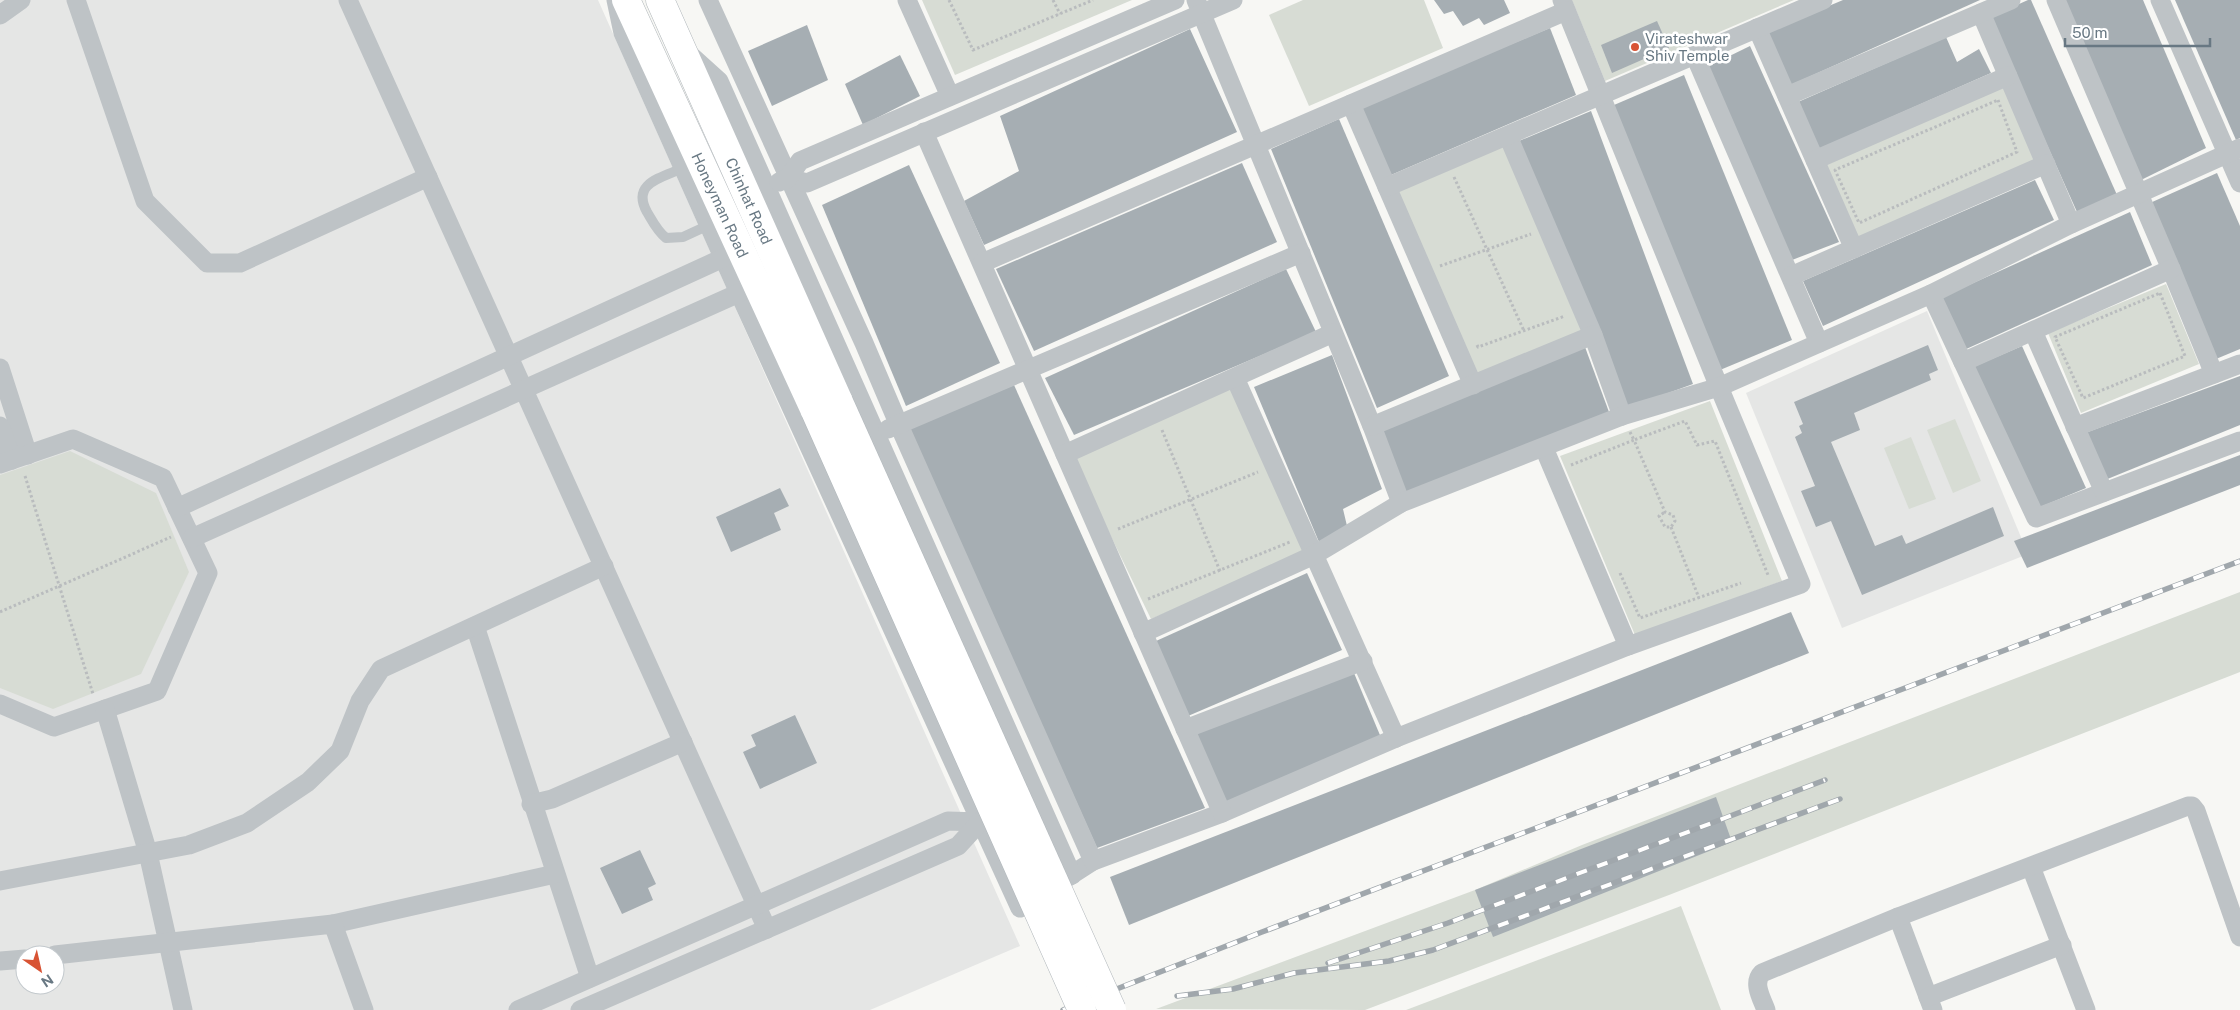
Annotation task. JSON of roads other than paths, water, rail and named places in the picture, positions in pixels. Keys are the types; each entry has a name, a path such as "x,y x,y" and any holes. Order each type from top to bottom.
{"street":[{"path":"0,15 21,0"},
{"path":"76,0 144,201 207,263 240,263 428,177"},
{"path":"348,0 767,929"},
{"path":"616,0 623,33 723,258 1020,908 1093,861 1222,813 1396,738 1628,646 1801,584 1564,6 1351,104 982,263"},
{"name":"Honeyman Road","path":"626,0 827,406"},
{"name":"Chinhat Road","path":"660,0 827,406"},
{"path":"708,0 864,343 898,424 1093,861"},
{"path":"907,0 950,96"},
{"path":"766,187 788,178 800,160 1175,0"},
{"path":"788,178 807,183 1199,7 1233,0"},
{"path":"1387,187 1824,0"},
{"path":"1787,96 2011,0"},
{"path":"2056,0 2214,374"},
{"path":"2160,0 2233,151 2240,183"},
{"path":"1199,7 1372,426 1401,503"},
{"path":"1981,13 2071,224"},
{"path":"1758,28 1854,249"},
{"path":"680,46 719,81 1072,875"},
{"path":"719,81 729,47"},
{"path":"1695,56 1819,342"},
{"path":"1815,160 2008,76"},
{"path":"1351,104 1473,385"},
{"path":"924,132 1222,813"},
{"path":"1508,136 1592,335 1622,416"},
{"path":"1143,633 1314,555 1401,503 1622,416 1719,387 1931,294 2071,224 2233,151"},
{"path":"1791,276 2046,164"},
{"path":"877,436 898,424 1301,253"},
{"path":"177,508 723,258"},
{"path":"1963,362 2171,269"},
{"path":"190,534 739,293"},
{"path":"1931,294 2036,518 2240,441"},
{"path":"2033,331 2104,492"},
{"path":"1065,454 1167,416 1234,378 1333,333"},
{"path":"1372,426 1592,335"},
{"path":"2075,427 2240,364"},
{"path":"0,368 15,459"},
{"path":"1234,378 1363,661 1396,738"},
{"path":"827,406 1082,1010"},
{"path":"827,406 1112,1010"},
{"path":"0,426 15,459"},
{"path":"0,704 54,727 157,691 208,573 163,478 73,439 15,459"},
{"path":"1544,448 1628,646"},
{"path":"0,882 189,845 247,823 308,782 340,751 360,701 381,669 604,566"},
{"path":"475,626 531,804 590,978"},
{"path":"1185,729 1363,661"},
{"path":"102,710 148,853 183,1010"},
{"path":"531,804 552,799 683,742"},
{"path":"1766,1010 1757,985 1762,973 1898,917 2192,806 2196,811 2240,937"},
{"path":"518,1010 948,821 980,822"},
{"path":"580,1010 958,846 980,822"},
{"path":"2031,867 2086,1010"},
{"path":"65,954 333,924 554,874"},
{"path":"1898,917 1931,1003 2062,945"},
{"path":"333,924 364,1010"},
{"path":"0,961 15,960"}],"lane":[{"path":"683,168 653,181 644,188 641,196 642,202 656,227 666,238 683,237 709,225"}],"railway":[{"path":"1063,1010 1262,932 2240,561"},
{"path":"1328,963 1448,923 1825,780"},
{"path":"1177,996 1233,989 1294,973 1389,961 1433,950 1840,799"}],"place":[{"name":"Virateshwar Shiv Temple","path":"1635,47"}]}
